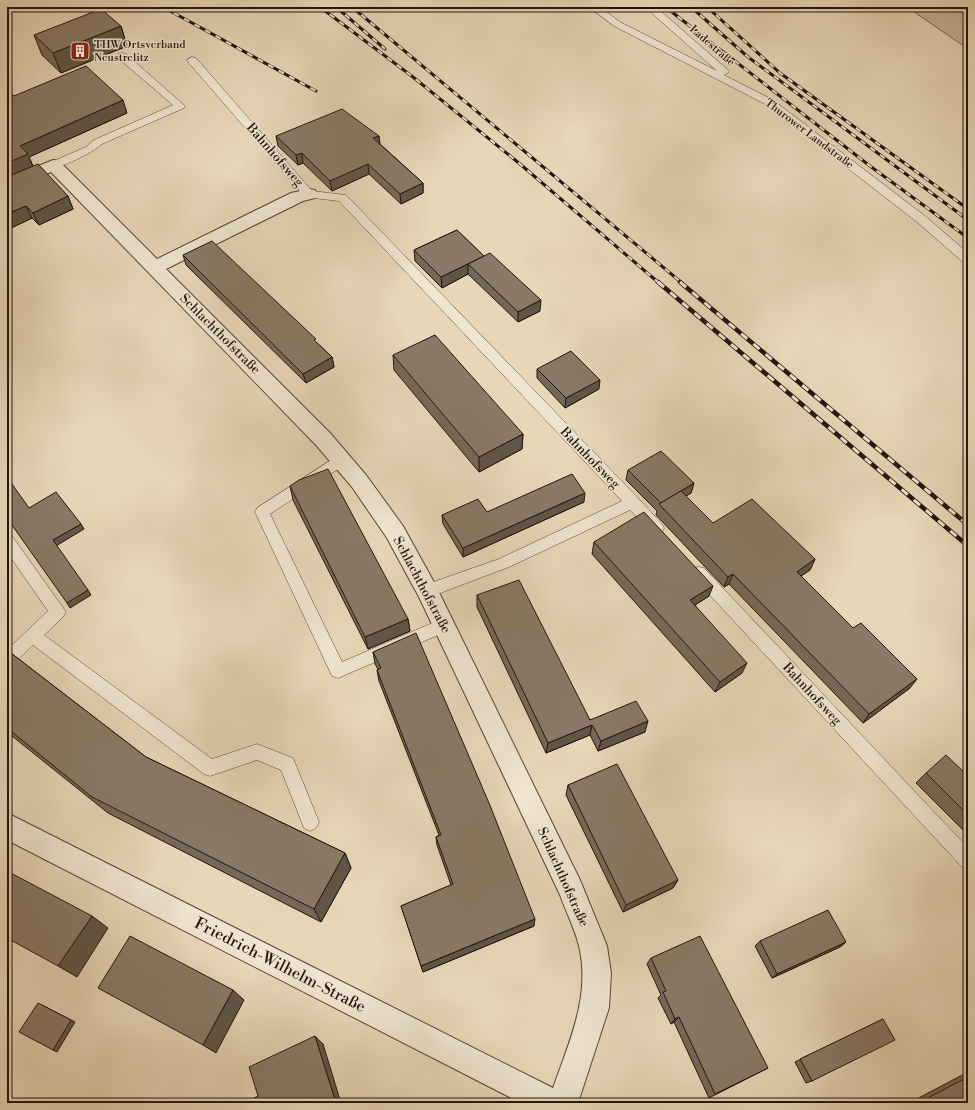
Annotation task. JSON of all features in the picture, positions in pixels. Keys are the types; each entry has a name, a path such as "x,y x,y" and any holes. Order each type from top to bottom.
{"street":[{"path":"7,185 53,165"},
{"name":"Schlachthofstraße","path":"53,165 342,459 360,481 395,532 444,625 571,889 593,946 597,973 595,1008 563,1103"},
{"path":"154,268 298,197 309,194"},
{"name":"Friedrich-Wilhelm-Straße","path":"7,826 552,1103"}],"lane":[{"name":"Thurower Landstraße","path":"594,7 617,24 769,102 921,219 968,260"},
{"name":"Ladestraße","path":"650,7 740,87"},
{"path":"53,165 90,149 98,142 180,106 122,56"},
{"name":"Bahnhofsweg","path":"192,60 309,194 342,198 665,537"},
{"path":"342,459 262,512 338,670 444,625"},
{"path":"427,591 504,563 633,502"},
{"path":"7,540 58,612 7,660"},
{"name":"Bahnhofsweg","path":"692,566 968,861"},
{"path":"33,636 210,768 258,752 287,764 310,822"}],"shaded area":[{"path":"907,7 968,7 968,49"}],"building":[{"path":"101,9 121,26 53,53 34,35"},
{"path":"86,66 123,100 20,146 28,154 7,163 7,90 14,96"},
{"path":"342,109 379,136 373,138 423,183 400,194 368,164 330,181 302,153 296,155 276,136"},
{"path":"38,164 68,196 33,213 26,206 7,214 7,177"},
{"path":"457,230 484,256 441,277 414,250"},
{"path":"212,241 316,339 314,340 332,357 303,374 183,255"},
{"path":"490,253 541,300 518,312 468,264"},
{"path":"435,335 523,434 479,457 393,355"},
{"path":"571,351 600,380 566,398 537,369"},
{"path":"661,451 694,483 661,503 628,470"},
{"path":"328,469 408,619 365,637 290,486 299,480"},
{"path":"572,474 585,493 463,548 442,515 478,499 487,512"},
{"path":"7,477 29,508 56,492 81,524 53,540 88,590 67,603 7,518"},
{"path":"681,491 713,523 752,499 815,559 797,572 853,628 861,623 917,679 869,714 733,574 728,577 659,504"},
{"path":"644,512 713,586 690,600 747,663 720,682 594,542"},
{"path":"519,580 590,720 636,701 648,721 601,741 592,725 548,743 477,595"},
{"path":"416,633 489,803 535,919 421,966 401,906 453,884 436,837 441,835 377,670 381,668 373,652"},
{"path":"7,650 146,757 345,853 314,909 92,797 7,728"},
{"path":"946,755 966,774 968,772 968,815 926,773"},
{"path":"617,764 678,880 626,905 568,785"},
{"path":"7,871 92,916 58,966 7,938"},
{"path":"828,910 846,942 777,974 760,941"},
{"path":"130,936 233,990 203,1045 98,988"},
{"path":"700,936 768,1068 715,1094 679,1017 675,1019 663,992 666,991 651,958"},
{"path":"38,1003 71,1020 53,1050 19,1032"},
{"path":"883,1019 895,1040 812,1081 800,1059"},
{"path":"315,1036 336,1103 255,1103 254,1098 258,1096 249,1067"},
{"path":"968,1077 968,1103 918,1103"}],"railway":[{"path":"163,7 316,91"},
{"path":"320,7 413,77 520,164 659,283"},
{"path":"336,7 385,49"},
{"path":"352,7 682,283"},
{"path":"691,7 748,57 968,220"},
{"path":"707,7 780,73 968,209"},
{"path":"668,9 870,166 968,238"},
{"path":"658,282 968,546"},
{"path":"680,282 968,525"}],"place":[{"name":"THW Ortsverband Neustrelitz","path":"80,51"}]}
